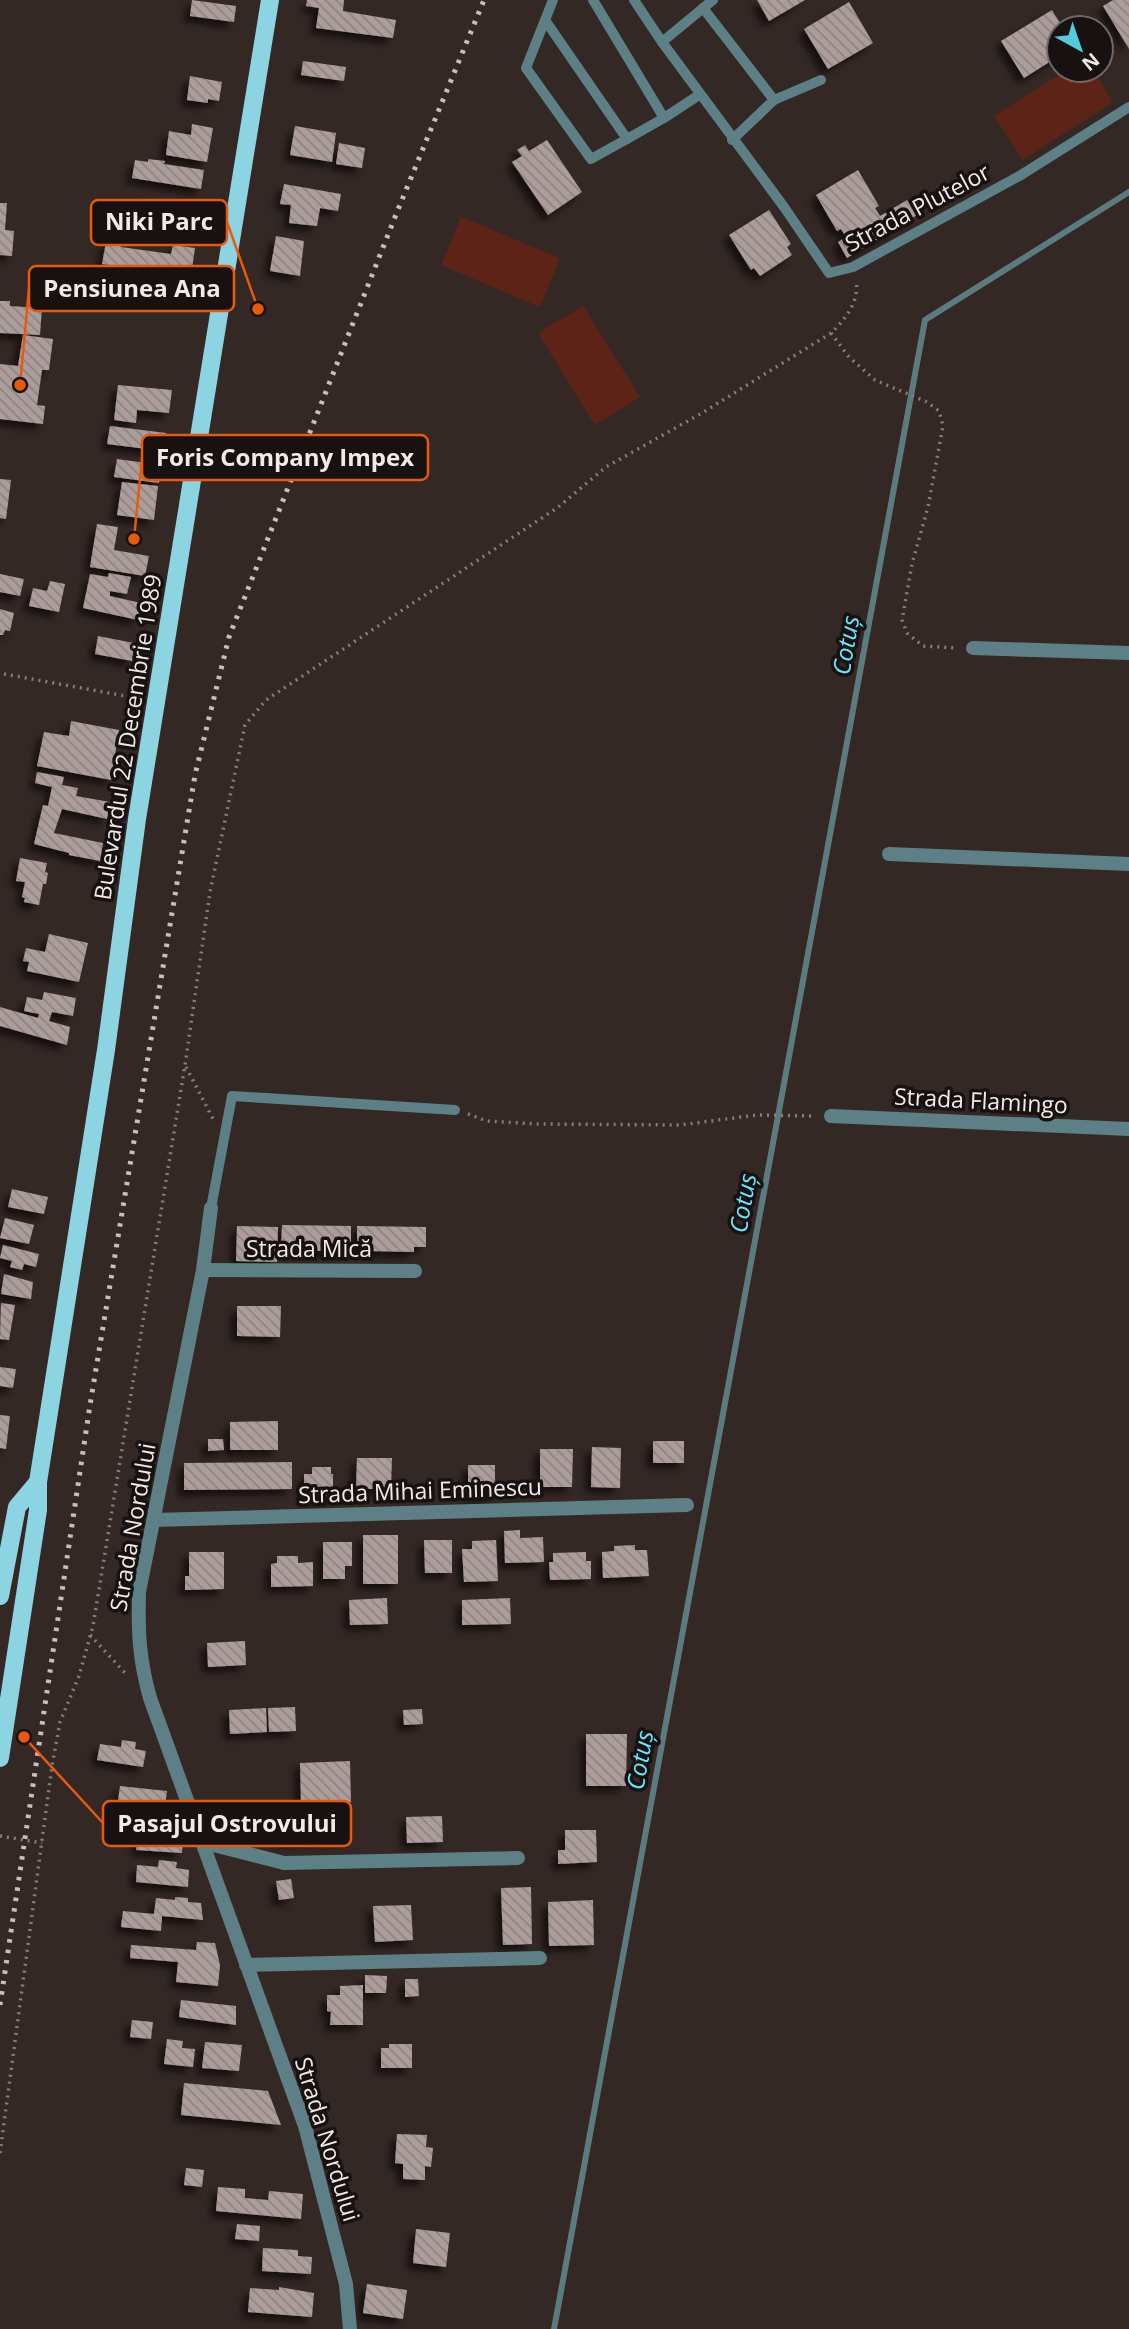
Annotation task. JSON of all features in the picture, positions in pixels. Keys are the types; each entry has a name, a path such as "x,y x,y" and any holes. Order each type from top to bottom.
{"main road":[{"name":"Bulevardul 22 Decembrie 1989","path":"0,1758 38,1510 38,1482 105,1054 137,818 270,0"},
{"name":"Bulevardul 22 Decembrie 1989","path":"0,1597 17,1507 38,1482"}],"street":[{"path":"973,648 1129,653"},
{"path":"889,854 1129,864"},
{"name":"Strada Flamingo","path":"831,1116 1129,1129"},
{"name":"Strada Nordului","path":"211,1208 203,1270 139,1592 138,1635 142,1668 150,1698 304,2126 346,2284 350,2329"},
{"name":"Strada Mică","path":"203,1270 415,1271"},
{"name":"Strada Mihai Eminescu","path":"155,1520 687,1505"},
{"path":"202,1842 284,1863 518,1858"},
{"path":"246,1965 540,1958"}],"lane":[{"path":"552,0 526,68 591,159 664,118 699,94"},
{"path":"593,0 664,118"},
{"name":"Strada Plutelor","path":"634,0 829,273 853,267 1021,175 1129,107"},
{"path":"662,42 713,0"},
{"path":"703,8 774,100"},
{"path":"545,20 627,139"},
{"path":"732,140 774,100 821,80"},
{"path":"211,1208 232,1097 455,1110"}],"path":[{"path":"831,333 849,357 875,380 927,402 939,411 943,426 902,620 907,633 923,646 973,648"},
{"path":"4,674 137,698"},
{"path":"185,1065 224,1140"},
{"path":"455,1110 487,1121 537,1124 680,1125 757,1115 831,1116"},
{"path":"90,1635 131,1679"},
{"path":"0,1836 42,1843"}],"shaded area":[{"path":"1045,83 1102,84 1113,102 1023,160 994,116"},
{"path":"461,217 560,258 540,307 441,265"},
{"path":"583,306 640,397 595,425 538,333"}],"building":[{"path":"192,0 236,6 234,22 190,16"},
{"path":"307,0 344,0 343,11 396,20 393,38 316,28 319,8 306,6"},
{"path":"757,0 805,0 769,21"},
{"path":"1113,0 1129,0 1129,49 1115,26 1115,14 1108,14 1103,6"},
{"path":"849,2 873,43 828,69 804,29"},
{"path":"1045,14 1045,65 1024,78 1001,41"},
{"path":"303,61 346,67 344,81 301,75"},
{"path":"190,76 222,82 219,101 208,99 208,103 187,100"},
{"path":"192,124 213,128 207,162 166,155 169,131 191,135"},
{"path":"295,126 336,133 332,162 290,155"},
{"path":"547,140 582,192 548,215 512,162 522,156 517,150 525,145 529,151"},
{"path":"339,143 365,148 362,168 336,164"},
{"path":"148,159 204,170 201,189 132,178 135,160 148,162"},
{"path":"858,170 879,206 875,208 880,216 907,200 917,215 847,258 838,242 846,237 841,229 837,231 816,195"},
{"path":"284,184 341,194 338,211 320,208 317,226 289,223 291,205 280,204"},
{"path":"0,203 7,203 5,230 14,231 12,256 0,255"},
{"path":"769,210 791,244 787,247 792,255 760,276 754,268 751,270 729,235"},
{"path":"276,236 304,241 300,276 270,271"},
{"path":"106,242 122,244 121,247 171,254 173,245 195,248 191,276 102,264"},
{"path":"0,301 10,301 10,306 42,308 40,335 0,333"},
{"path":"23,335 53,339 49,370 42,370 37,405 45,406 43,424 0,419 0,364 18,366"},
{"path":"118,385 172,390 169,413 137,410 136,423 114,420"},
{"path":"110,426 166,433 163,451 107,444"},
{"path":"117,459 161,465 159,483 114,477"},
{"path":"0,479 11,480 6,519 0,518"},
{"path":"122,482 158,486 154,520 117,515"},
{"path":"97,524 118,527 114,550 149,556 145,576 90,567"},
{"path":"109,573 131,577 127,594 110,591 110,596 141,603 138,620 83,608 90,574 108,577"},
{"path":"0,574 24,579 20,596 0,592"},
{"path":"50,581 65,584 59,612 29,606 33,588 47,591"},
{"path":"0,609 14,613 10,631 5,630 3,635 0,635"},
{"path":"98,636 134,643 132,661 95,654"},
{"path":"71,721 119,730 111,780 37,766 44,732 69,736"},
{"path":"37,772 64,777 62,785 78,788 76,796 110,802 107,819 62,809 54,833 103,843 100,861 34,844 43,805 48,806 52,787 35,783"},
{"path":"20,858 47,863 46,884 43,884 39,905 24,902 25,898 22,897 25,882 16,881"},
{"path":"49,934 88,943 79,982 27,971 29,962 23,961 26,948 45,952"},
{"path":"44,992 76,998 73,1016 52,1012 49,1021 70,1027 67,1045 0,1026 0,1007 38,1018 39,1014 24,1011 27,997 42,1000"},
{"path":"12,1189 48,1197 44,1214 8,1207"},
{"path":"5,1218 34,1225 29,1244 0,1238"},
{"path":"282,1225 351,1226 351,1246 338,1246 338,1251 292,1251 292,1245 281,1245"},
{"path":"237,1226 278,1227 277,1262 236,1261"},
{"path":"357,1226 426,1227 426,1247 414,1247 414,1252 368,1251 368,1246 357,1246"},
{"path":"3,1245 39,1254 36,1267 24,1264 22,1270 10,1267 12,1261 0,1258"},
{"path":"4,1274 33,1282 31,1299 1,1294"},
{"path":"1,1303 15,1305 9,1340 0,1339"},
{"path":"237,1306 281,1306 280,1337 237,1336"},
{"path":"0,1367 16,1369 13,1388 0,1386"},
{"path":"0,1415 10,1416 6,1449 0,1448"},
{"path":"278,1421 278,1450 230,1450 230,1422"},
{"path":"208,1439 223,1439 224,1450 208,1451"},
{"path":"653,1441 684,1441 684,1463 653,1463"},
{"path":"592,1447 621,1448 620,1488 591,1487"},
{"path":"540,1449 573,1449 572,1487 540,1487"},
{"path":"357,1458 392,1458 391,1489 356,1489"},
{"path":"292,1462 292,1489 184,1490 184,1463"},
{"path":"468,1465 495,1465 495,1495 468,1496"},
{"path":"312,1467 331,1467 333,1498 304,1499 304,1474 312,1474"},
{"path":"520,1530 520,1538 543,1537 544,1562 505,1563 504,1531"},
{"path":"363,1535 398,1535 398,1584 363,1584"},
{"path":"424,1540 452,1540 452,1573 425,1573"},
{"path":"496,1540 498,1581 464,1582 462,1549 472,1549 472,1541"},
{"path":"323,1542 352,1542 352,1566 345,1566 345,1579 323,1579"},
{"path":"635,1545 635,1550 647,1550 649,1576 603,1578 602,1552 614,1551 614,1546"},
{"path":"189,1552 224,1552 224,1589 185,1590 185,1576 189,1576"},
{"path":"586,1552 586,1561 591,1561 591,1579 550,1580 549,1562 553,1562 553,1553"},
{"path":"277,1556 298,1556 298,1563 313,1562 313,1586 271,1587 271,1564 277,1563"},
{"path":"387,1598 388,1624 350,1625 349,1600"},
{"path":"510,1598 511,1624 462,1625 462,1600"},
{"path":"245,1641 246,1665 208,1667 207,1643"},
{"path":"295,1707 296,1731 269,1732 268,1708"},
{"path":"266,1708 267,1732 230,1734 229,1710"},
{"path":"422,1709 423,1724 404,1725 403,1710"},
{"path":"586,1734 627,1734 626,1786 586,1786"},
{"path":"122,1740 136,1742 135,1749 146,1751 143,1767 97,1760 100,1744 121,1747"},
{"path":"350,1761 351,1802 301,1804 300,1763"},
{"path":"120,1786 167,1791 164,1814 117,1808"},
{"path":"442,1816 443,1842 407,1843 406,1817"},
{"path":"350,1817 351,1838 281,1841 281,1820"},
{"path":"142,1826 163,1828 163,1834 183,1835 182,1853 136,1850 138,1832 141,1832"},
{"path":"565,1830 596,1830 597,1862 558,1864 558,1850 565,1850"},
{"path":"159,1860 177,1862 176,1868 189,1870 188,1887 136,1882 137,1865 158,1867"},
{"path":"291,1879 294,1898 279,1900 276,1881"},
{"path":"531,1887 532,1944 503,1945 501,1888"},
{"path":"175,1897 201,1903 203,1920 162,1916 161,1931 121,1927 123,1911 154,1914 156,1898 175,1900"},
{"path":"593,1900 594,1945 549,1946 548,1902"},
{"path":"411,1905 413,1940 375,1942 373,1906"},
{"path":"197,1942 215,1943 220,1965 218,1986 176,1982 178,1962 130,1958 131,1945 196,1950"},
{"path":"365,1975 387,1976 386,1993 365,1993"},
{"path":"405,1979 418,1979 419,1996 405,1997"},
{"path":"363,1985 363,2025 330,2025 331,2012 327,2011 327,1995 340,1995 340,1986"},
{"path":"181,2000 236,2006 236,2025 179,2017"},
{"path":"132,2020 153,2022 151,2039 130,2037"},
{"path":"167,2039 183,2041 182,2048 195,2049 193,2067 164,2064"},
{"path":"205,2042 242,2045 239,2071 202,2068"},
{"path":"389,2044 412,2044 412,2068 381,2068 381,2048 389,2048"},
{"path":"184,2083 268,2091 281,2125 181,2115"},
{"path":"397,2134 427,2135 426,2147 433,2148 431,2167 425,2166 425,2180 403,2179 403,2164 395,2163"},
{"path":"186,2168 204,2170 202,2187 184,2185"},
{"path":"218,2187 245,2189 245,2198 268,2200 269,2191 303,2194 301,2219 216,2211"},
{"path":"237,2224 260,2226 259,2241 235,2239"},
{"path":"416,2229 450,2233 446,2267 413,2263"},
{"path":"263,2248 298,2250 298,2256 312,2257 311,2274 262,2271"},
{"path":"367,2284 407,2290 403,2319 363,2313"},
{"path":"279,2287 314,2293 312,2317 248,2312 250,2288 279,2290"}],"waterway":[{"name":"Cotuș","path":"554,2329 925,320 1129,192"}],"railway":[{"path":"0,2005 90,1405 195,775 229,637 484,0"}],"place":[{"name":"Niki Parc","path":"258,309"},
{"name":"Pensiunea Ana","path":"20,385"},
{"name":"Foris Company Impex","path":"134,539"},
{"name":"Pasajul Ostrovului","path":"24,1737"}]}
